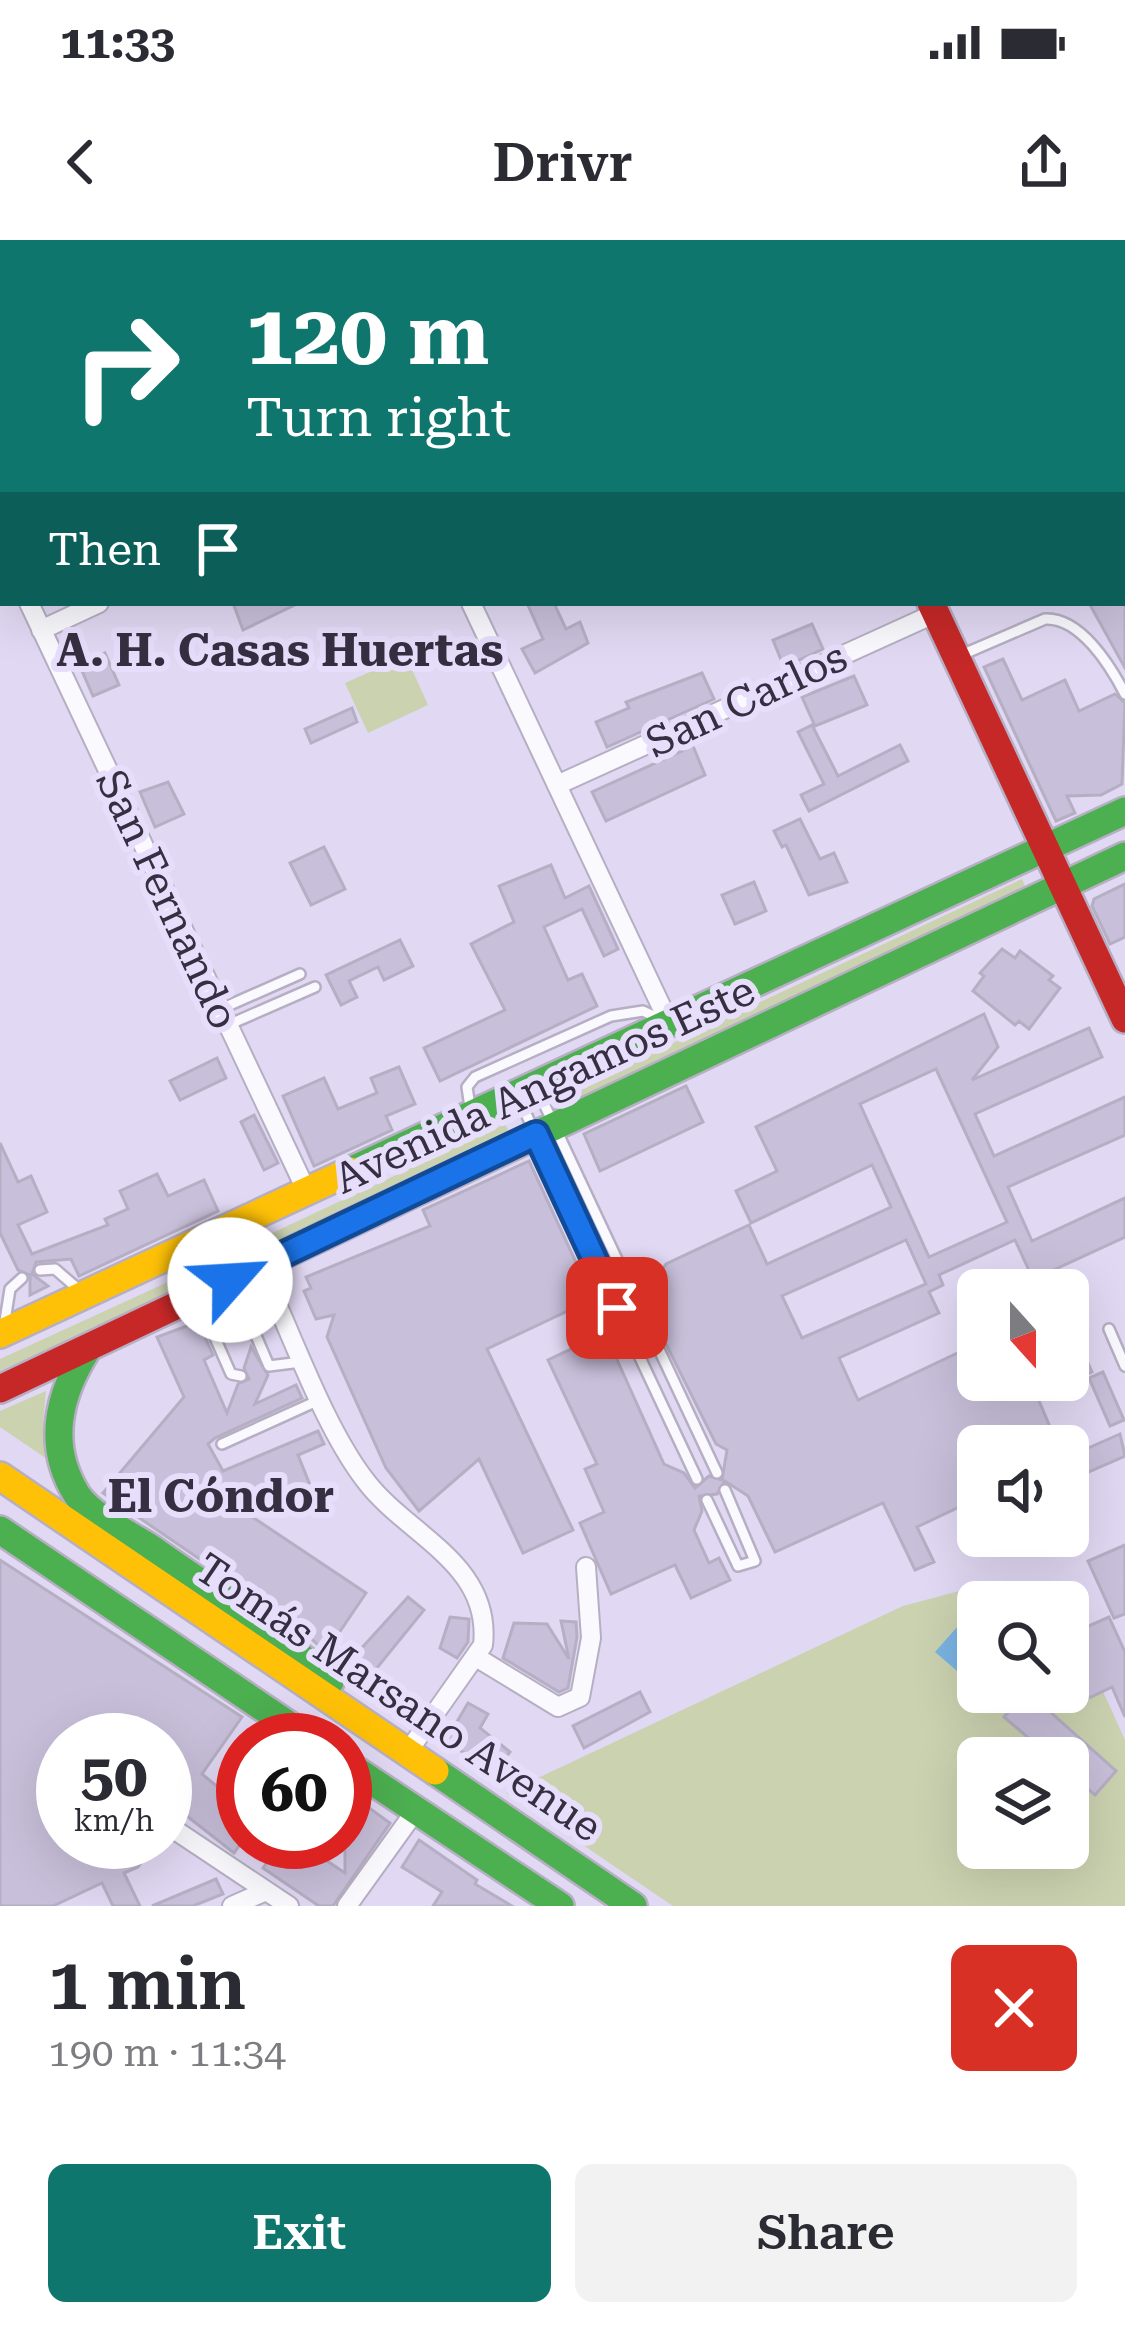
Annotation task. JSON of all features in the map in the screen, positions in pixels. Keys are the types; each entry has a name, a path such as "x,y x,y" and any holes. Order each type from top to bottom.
{"main road":[{"path":"934,608 1125,1019"},
{"name":"Avenida Angamos Este","path":"1,1334 1125,812"},
{"name":"Avenida Angamos Este","path":"0,1389 89,1346 197,1308 259,1265 1125,856"},
{"path":"206,1242 230,1288"},
{"path":"89,1346 64,1384 57,1408 68,1474 81,1501 285,1641 380,1733"},
{"name":"Tomás Marsano Avenue","path":"0,1476 633,1906"},
{"path":"0,1490 90,1538"},
{"name":"Tomás Marsano Avenue","path":"0,1530 230,1695 262,1713"},
{"name":"Tomás Marsano Avenue","path":"372,1780 545,1902"}],"street":[{"name":"San Fernando","path":"29,606 308,1194"},
{"path":"41,630 93,606"},
{"path":"472,606 670,1025"},
{"name":"San Carlos","path":"557,785 934,608"},
{"path":"259,1265 368,1485 448,1556 472,1587 484,1634 476,1657 407,1753"},
{"path":"476,1657 558,1707 580,1697 591,1638 586,1567"},
{"path":"347,1906 416,1810"},
{"path":"192,1841 289,1906"},
{"path":"232,1906 266,1891"}],"lane":[{"path":"956,657 1045,619 1060,618 1075,625 1125,694"},
{"path":"224,1017 300,974"},
{"path":"224,1017 315,987"},
{"path":"473,1118 467,1087 475,1077 629,1011 643,1010 670,1025"},
{"path":"527,1092 610,1244 635,1300"},
{"path":"527,1092 617,1308"},
{"path":"591,1252 610,1244"},
{"path":"40,1270 55,1269 86,1296"},
{"path":"0,1280 18,1281 1,1334"},
{"path":"230,1288 248,1317 267,1366 303,1361"},
{"path":"248,1317 272,1291"},
{"path":"197,1308 231,1374 241,1376"},
{"path":"647,1324 716,1473"},
{"path":"1109,1329 1125,1366"},
{"path":"628,1332 697,1480"},
{"path":"223,1444 322,1399"},
{"path":"707,1500 738,1566 755,1561 725,1490"}],"green space":[{"path":"406,656 428,705 368,733 345,683"},
{"path":"1022,879 1027,891 561,1110 556,1098"},
{"path":"505,1124 510,1134 230,1264 225,1255"},
{"path":"192,1271 197,1281 0,1371 0,1359"},
{"path":"46,1391 43,1423 50,1461 0,1427 0,1411"},
{"path":"957,1592 957,1713 1089,1713 1089,1660 1125,1740 1125,1906 673,1906 506,1793 903,1606"}],"water":[{"path":"957,1627 957,1671 935,1652"}],"building":[{"path":"234,606 293,606 243,630"},
{"path":"528,606 555,606 566,629 580,622 588,643 535,673 522,649 543,639"},
{"path":"1091,606 1125,606 1125,668"},
{"path":"812,624 823,649 784,667 773,640"},
{"path":"105,653 119,685 93,696 79,664"},
{"path":"1003,659 1022,700 1065,680 1079,711 1115,694 1125,703 1122,784 1101,795 1067,796 1075,813 1056,821 984,667"},
{"path":"702,673 714,699 607,747 596,722 629,708 626,702"},
{"path":"854,676 867,705 815,726 802,697"},
{"path":"352,708 357,722 311,743 305,729"},
{"path":"812,725 838,776 900,745 908,761 809,811 801,795 824,784 798,732"},
{"path":"693,746 705,775 606,821 592,792"},
{"path":"168,782 184,814 155,827 140,792"},
{"path":"800,819 820,859 834,853 847,882 809,895 786,845 782,847 774,831"},
{"path":"324,847 345,889 311,905 290,863"},
{"path":"551,865 565,898 589,886 618,949 604,956 582,909 544,927 568,980 582,974 597,1006 440,1081 424,1048 505,1010 471,944 514,922 499,886"},
{"path":"754,882 766,911 735,924 722,895"},
{"path":"1125,884 1125,937 1110,944 1092,906 1094,899"},
{"path":"400,940 413,966 384,980 378,967 349,981 357,997 341,1005 326,975"},
{"path":"1002,949 1015,958 1020,951 1053,976 1049,980 1060,988 1029,1029 1019,1021 1015,1025 973,991 984,976 980,973"},
{"path":"984,1014 998,1047 972,1080 1089,1028 1102,1057 975,1114 994,1156 1125,1097 1125,1135 1008,1187 1032,1241 1125,1198 1125,1237 1056,1269 1028,1269 1015,1240 939,1275 943,1285 929,1292 939,1313 839,1358 858,1400 957,1353 957,1401 1039,1401 1049,1425 957,1425 957,1508 917,1527 934,1562 915,1570 883,1503 775,1552 748,1496 725,1481 717,1494 699,1496 702,1511 694,1530 709,1563 719,1558 730,1580 691,1598 675,1565 611,1594 580,1523 604,1512 585,1469 597,1464 548,1360 605,1333 664,1464 684,1473 695,1488 709,1476 722,1480 727,1450 716,1444 653,1318 651,1293 658,1276 666,1264 749,1225 767,1264 891,1207 872,1165 751,1223 736,1191 777,1171 756,1127","holes":["936,1069 1007,1222 929,1257 860,1104","906,1240 926,1284 802,1338 782,1296"]},
{"path":"217,1058 226,1078 180,1100 170,1081"},
{"path":"399,1067 415,1104 386,1116 392,1130 314,1166 283,1096 324,1078 338,1109 377,1093 371,1078"},
{"path":"686,1086 703,1122 600,1171 584,1134"},
{"path":"254,1115 278,1163 264,1170 241,1122"},
{"path":"0,1143 18,1182 31,1176 47,1212 18,1225 32,1254 108,1225 105,1219 128,1209 120,1191 157,1174 168,1196 204,1180 218,1211 79,1276 71,1259 36,1262 32,1274 48,1286 30,1295 30,1275 18,1270 0,1233"},
{"path":"529,1161 593,1299 487,1349 573,1530 523,1553 479,1459 419,1511 386,1468 327,1337 334,1315 316,1319 304,1291 311,1288 306,1277 430,1226 423,1210"},
{"path":"198,1322 213,1355 204,1360 227,1413 238,1384 249,1379 244,1368 251,1347 268,1375 255,1404 296,1385 302,1398 208,1444 223,1471 318,1431 324,1444 298,1455 310,1485 245,1512 366,1593 326,1652 296,1625 103,1493 184,1397 157,1337"},
{"path":"1103,1372 1124,1420 1110,1426 1089,1378"},
{"path":"1120,1434 1125,1456 1089,1472 1089,1448"},
{"path":"1125,1545 1125,1614 1114,1618 1088,1561"},
{"path":"0,1560 236,1713 216,1713 216,1754 202,1774 216,1786 216,1839 192,1820 192,1713 36,1713 36,1869 133,1869 124,1873 140,1906 113,1906 102,1883 53,1906 0,1906"},
{"path":"408,1597 424,1610 368,1679 348,1663"},
{"path":"450,1617 469,1619 468,1642 457,1658 440,1648"},
{"path":"1109,1617 1125,1652 1125,1717 1112,1687 1089,1698 1089,1626"},
{"path":"561,1621 576,1622 577,1637 568,1688 559,1692 503,1658 514,1623 547,1624 569,1659"},
{"path":"640,1692 650,1712 584,1748 573,1726"},
{"path":"468,1703 488,1714 480,1728 510,1752 495,1770 445,1742"},
{"path":"1008,1713 1051,1713 1078,1737 1027,1737 1004,1717"},
{"path":"1089,1747 1116,1771 1095,1795 1089,1790"},
{"path":"372,1810 390,1823 372,1849"},
{"path":"419,1840 512,1906 433,1906 442,1892 402,1867"},
{"path":"264,1869 339,1869 345,1873 345,1869 358,1869 333,1906 319,1906"},
{"path":"216,1879 223,1894 193,1906 152,1906"}],"traffic: fast":[{"path":"350,1171 1125,811"},
{"path":"325,1235 1125,856"},
{"path":"88,1348 69,1384 60,1420 61,1458 77,1495 101,1518 266,1629 330,1682"},
{"path":"0,1530 271,1713"},
{"path":"435,1771 633,1906"},
{"path":"372,1781 560,1906"}],"traffic: slow":[{"path":"0,1334 350,1171"},
{"path":"0,1476 435,1771"}],"traffic: jam":[{"path":"932,606 1125,1019"},
{"path":"0,1389 325,1235"}],"district":[{"name":"A. H. Casas Huertas","path":"280,650"},
{"name":"El Cóndor","path":"221,1496"}],"route":[{"path":"230,1280 536,1134 617,1308"}]}
